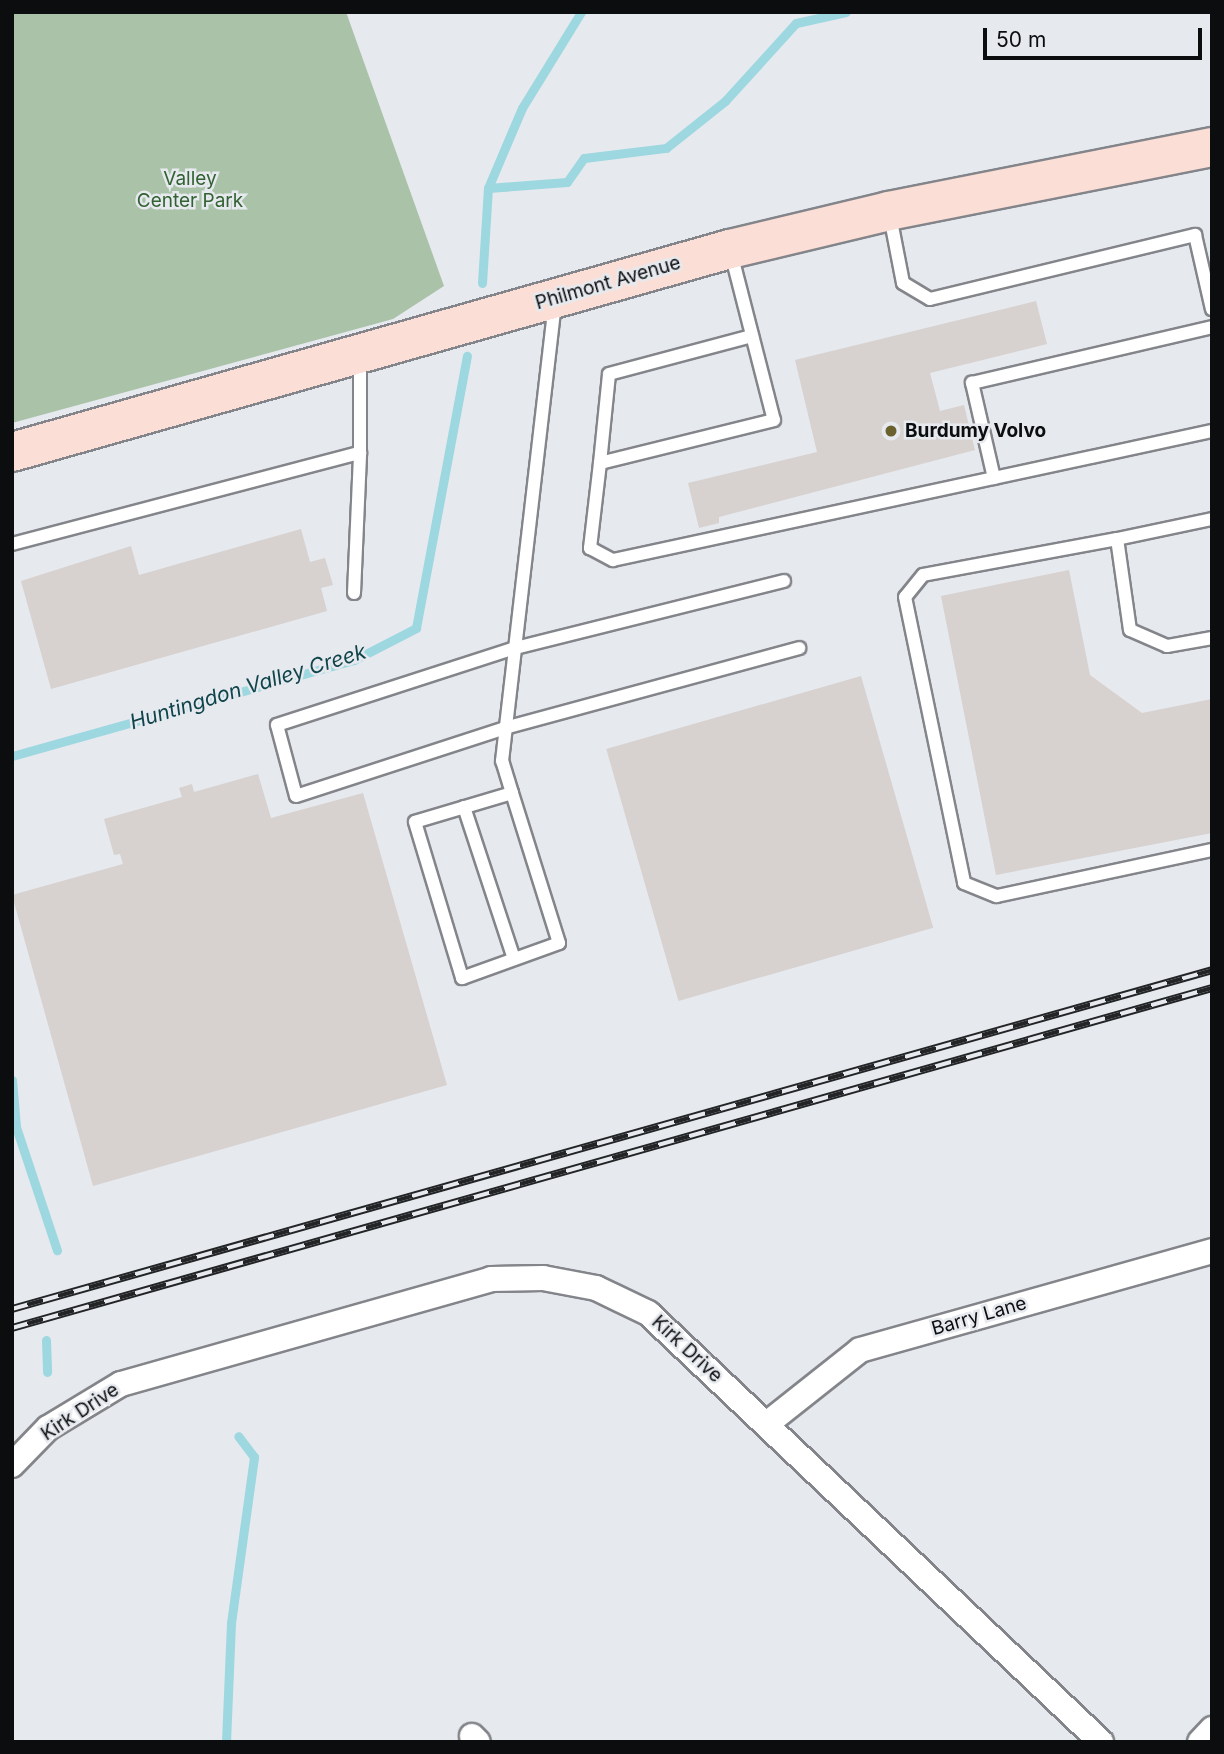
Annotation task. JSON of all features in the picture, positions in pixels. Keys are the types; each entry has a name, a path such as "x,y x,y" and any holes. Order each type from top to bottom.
{"main road":[{"name":"Philmont Avenue","path":"12,453 730,249 889,211 1212,147"}],"street":[{"name":"Barry Lane","path":"768,1423 860,1349 1212,1251"},
{"name":"Kirk Drive","path":"12,1465 48,1427 121,1384 491,1279 543,1278 596,1288 648,1313 768,1423 1101,1742"},
{"path":"1200,1742 1212,1729"}],"lane":[{"path":"889,211 903,284 930,299 1195,235 1212,309"},
{"path":"600,463 774,419 730,249"},
{"path":"512,793 415,822 462,978 559,943 502,761 556,298"},
{"path":"994,478 972,383 1212,327"},
{"path":"752,336 609,374 590,548 613,561 1212,431"},
{"path":"354,593 360,453 359,353"},
{"path":"12,544 360,453"},
{"path":"1212,519 923,575 905,597 964,883 998,897 1212,850"},
{"path":"1117,538 1130,630 1167,646 1212,638"},
{"path":"784,581 515,648 277,725 296,796 506,728 799,648"},
{"path":"464,807 514,959"}],"green space":[{"name":"Valley Center Park","path":"12,12 346,12 444,286 393,319 12,423"}],"building":[{"name":"Burdumy Volvo","path":"1036,301 1047,344 930,373 940,411 964,405 975,450 719,517 719,523 699,528 688,483 817,452 795,360"},
{"path":"301,529 310,562 325,558 333,585 321,588 327,611 51,689 21,581 131,546 139,575"},
{"path":"1069,570 1090,675 1142,713 1212,699 1212,833 996,875 941,596"},
{"path":"861,676 933,928 678,1001 606,749"},
{"path":"258,774 271,818 363,793 447,1085 93,1186 12,895 123,864 120,854 114,855 104,819 182,797 179,788 192,784 194,792"}],"waterway":[{"name":"Huntingdon Valley Creek","path":"482,283 488,188 522,108 581,12"},
{"path":"488,188 567,182 584,158 666,148 725,101 796,23 846,12"},
{"name":"Huntingdon Valley Creek","path":"12,756 354,660 416,628 467,356"},
{"path":"12,1080 16,1127 57,1250"},
{"path":"46,1340 47,1372"},
{"path":"226,1742 231,1623 254,1457 238,1436"}],"railway":[{"path":"12,1309 1212,970"},
{"path":"12,1328 1212,988"}],"place":[{"name":"Burdumy Volvo","path":"891,431"}]}
